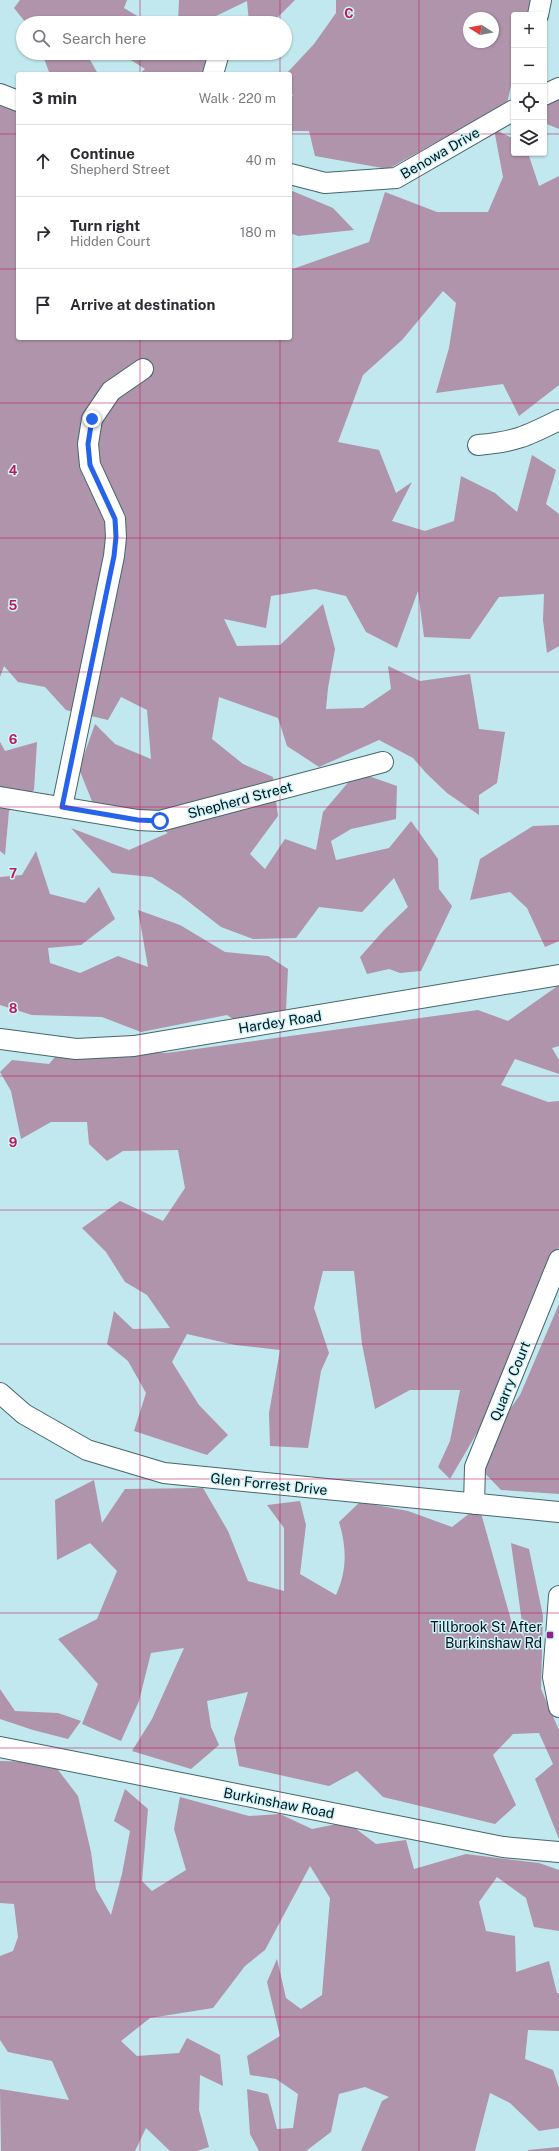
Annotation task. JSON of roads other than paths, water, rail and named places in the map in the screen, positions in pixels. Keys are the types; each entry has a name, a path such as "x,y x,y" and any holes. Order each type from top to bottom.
{"street":[{"path":"539,12 541,0"},
{"path":"214,72 217,60"},
{"path":"547,94 559,88"},
{"path":"0,94 16,100"},
{"name":"Benowa Drive","path":"292,175 325,183 396,178 511,112"},
{"path":"62,807 114,556 116,537 115,519 90,465 88,444 92,419 111,392 143,369"},
{"path":"478,445 504,443 523,438 559,420"},
{"name":"Shepherd Street","path":"0,797 138,820 160,821 383,762"},
{"name":"Hardey Road","path":"0,1039 76,1049 134,1046 559,975"},
{"name":"Quarry Court","path":"474,1504 475,1467 559,1260"},
{"name":"Glen Forrest Drive","path":"0,1393 24,1414 87,1450 164,1473 559,1512"},
{"path":"559,1596 553,1677 559,1707"},
{"name":"Burkinshaw Road","path":"0,1747 503,1847 559,1852"}],"place":[{"name":"Tillbrook St After Burkinshaw Rd","path":"550,1635"}]}
